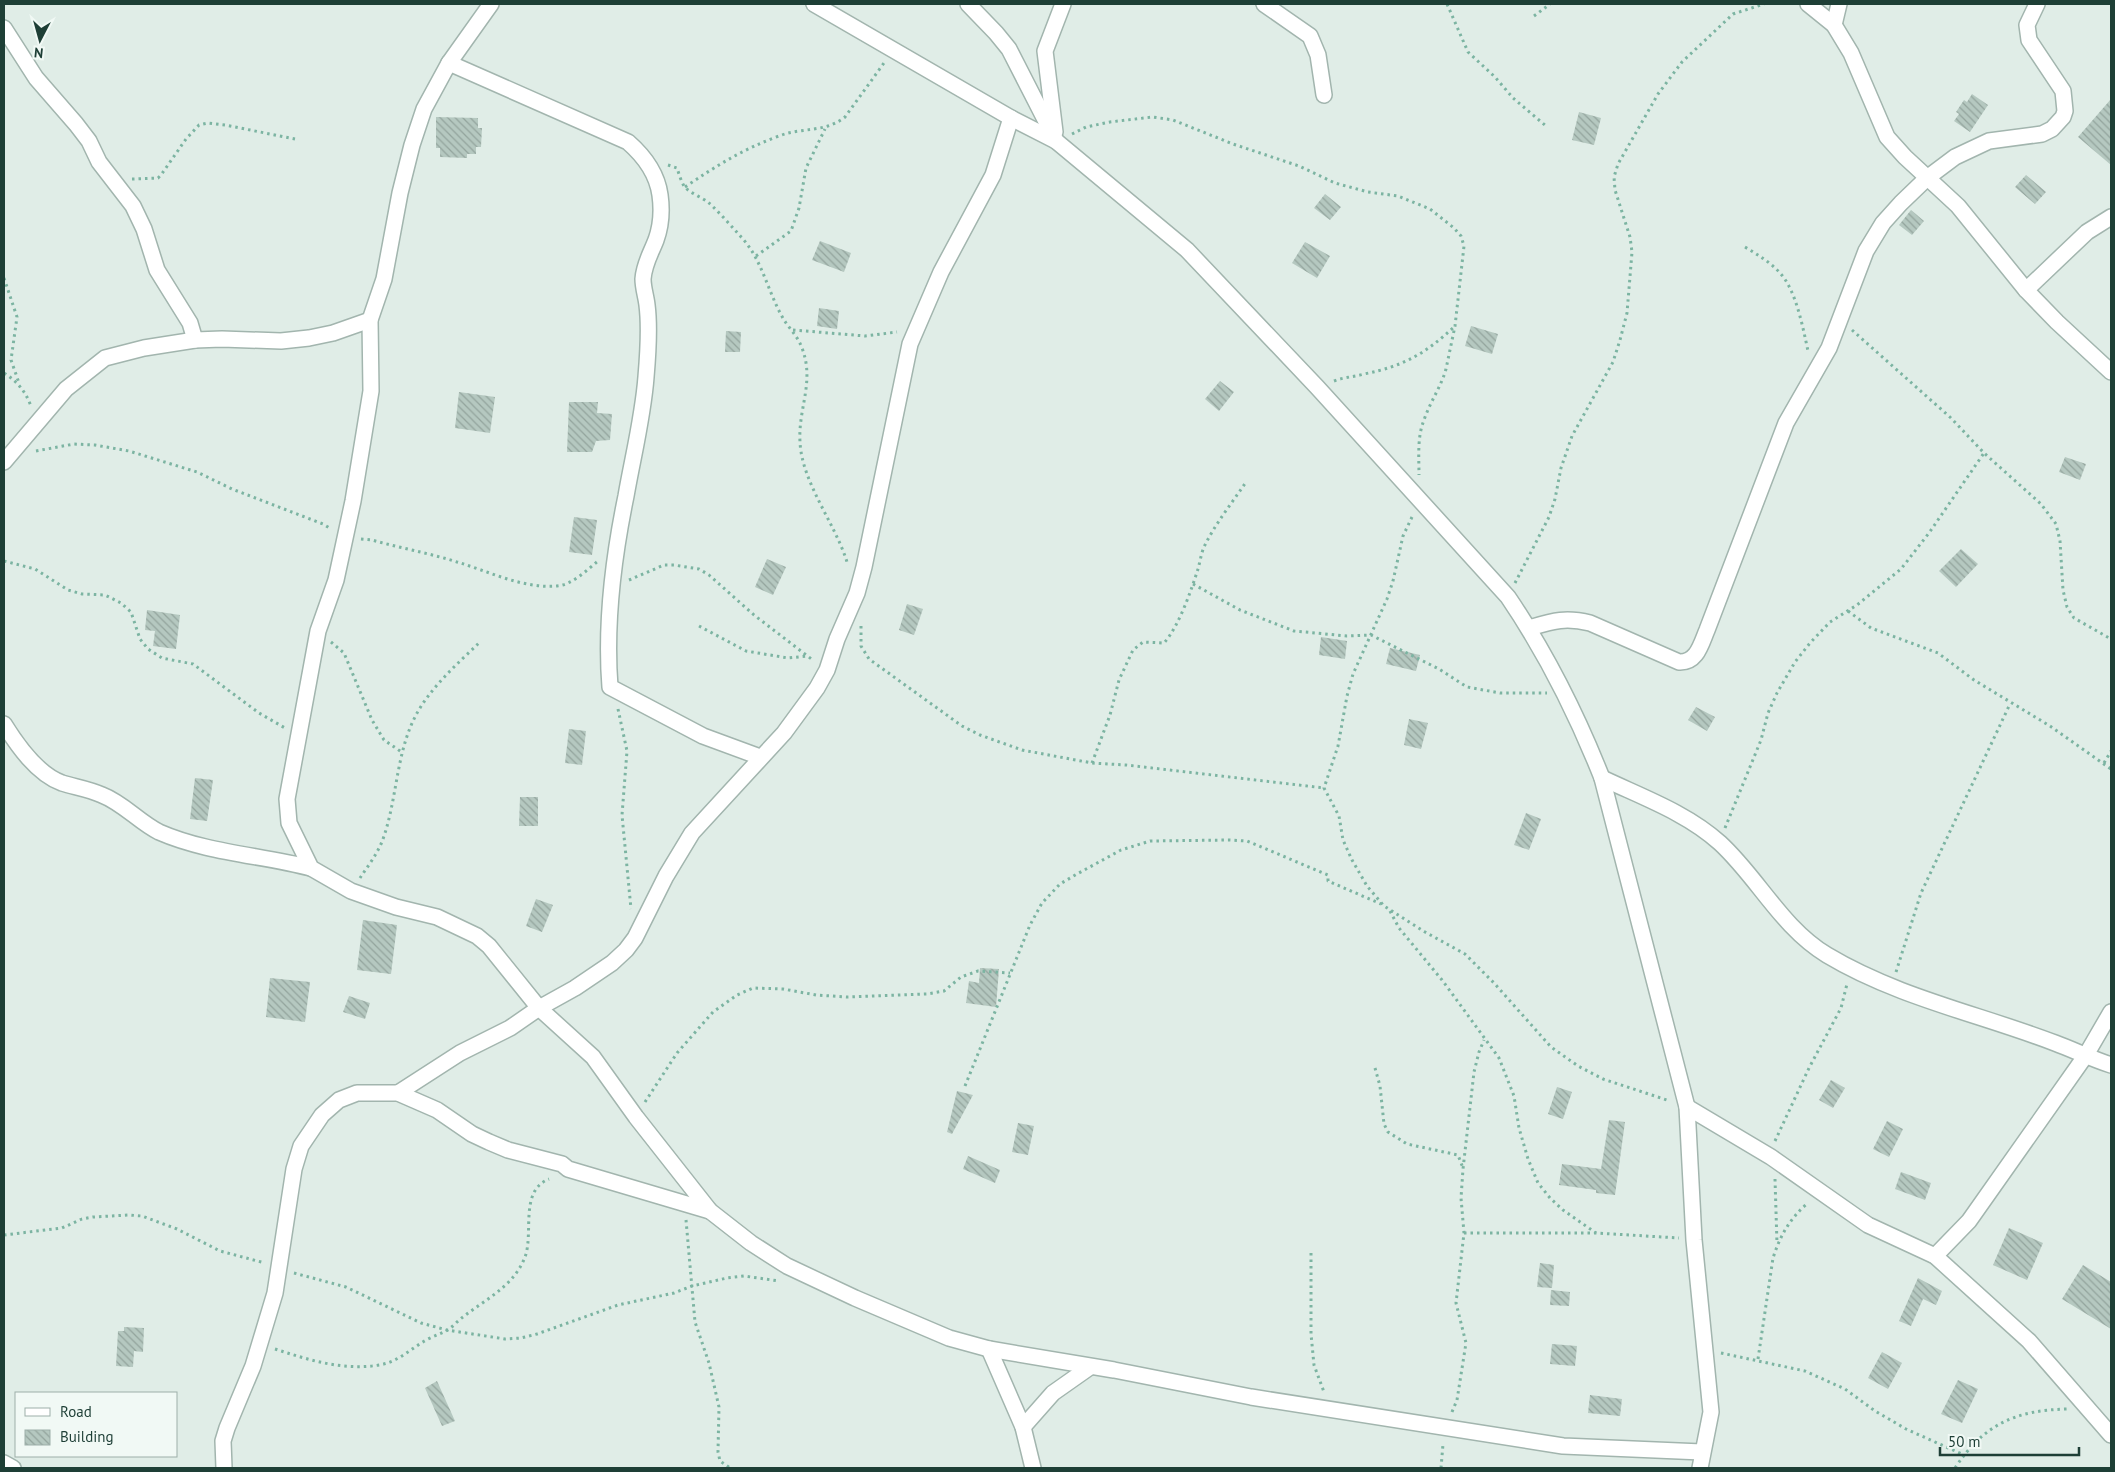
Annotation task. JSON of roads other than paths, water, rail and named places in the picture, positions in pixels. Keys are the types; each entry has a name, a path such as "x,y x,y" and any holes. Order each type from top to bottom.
{"street":[{"path":"311,868 289,823 287,799 318,631 336,580 346,539 362,450 371,391 370,320 384,279 400,193 412,145 424,109 449,63 491,4"},
{"path":"814,4 1011,118 1056,141 1187,250 1317,387 1508,597 1529,628 1586,738 1602,778 1687,1107 1694,1240 1711,1412 1700,1468"},
{"path":"968,4 996,33 1008,49 1056,141"},
{"path":"1056,141 1045,51 1063,4"},
{"path":"1264,4 1310,36 1318,55 1324,95"},
{"path":"1808,4 1834,25 1851,52 1888,137 1904,157 1973,222 2026,290 2057,322 2111,372"},
{"path":"1834,25 1839,4"},
{"path":"1529,628 1558,619 1574,619 1590,623 1679,662 1686,662 1692,659 1707,630 1786,423 1829,348 1866,251 1883,223 1927,178 1955,157 1989,142 2042,134 2052,129 2063,117 2065,111 2063,91 2029,40 2028,24 2037,4"},
{"path":"4,28 36,78 89,142 99,162 119,187 138,216 157,270 190,323 195,340"},
{"path":"449,63 628,142 644,157 658,183 661,212 656,241 644,265 643,280 647,306 646,376 639,435 626,497 612,584 608,642 610,687 703,736 760,757"},
{"path":"398,1093 460,1053 510,1028 539,1008 575,988 612,963 626,950 635,938 666,876 692,833 784,733 817,688 827,670 837,639 857,593 910,344 940,272 993,175 1011,118"},
{"path":"2026,290 2087,232 2111,217"},
{"path":"5,460 66,389 105,358 144,348 195,340 222,338 281,341 333,333 370,320"},
{"path":"4,724 12,737 51,778 102,795 121,805 159,832 222,851 311,868 351,891 396,907 437,917 477,936 489,946 539,1008 593,1057 636,1118 710,1211 750,1243 787,1266 949,1338 989,1349 1131,1373 1251,1397 1444,1429 1563,1446 1702,1452"},
{"path":"1602,778 1673,810 1720,843 1752,876 1786,921 1804,938 1826,954 1892,986 1964,1013 2055,1042 2111,1065"},
{"path":"1936,1256 1969,1221 2086,1055 2111,1012"},
{"path":"224,1468 223,1441 245,1388 275,1293 294,1169 301,1146 322,1115 339,1100 357,1093 398,1093 436,1110 489,1142 508,1150 562,1164 568,1169 710,1211"},
{"path":"1687,1107 1771,1157 1868,1225 1936,1256 2029,1341 2111,1435"},
{"path":"989,1349 1023,1427 1033,1468"},
{"path":"1023,1427 1052,1393 1090,1367"},
{"path":"4,1463 13,1468"}]}
